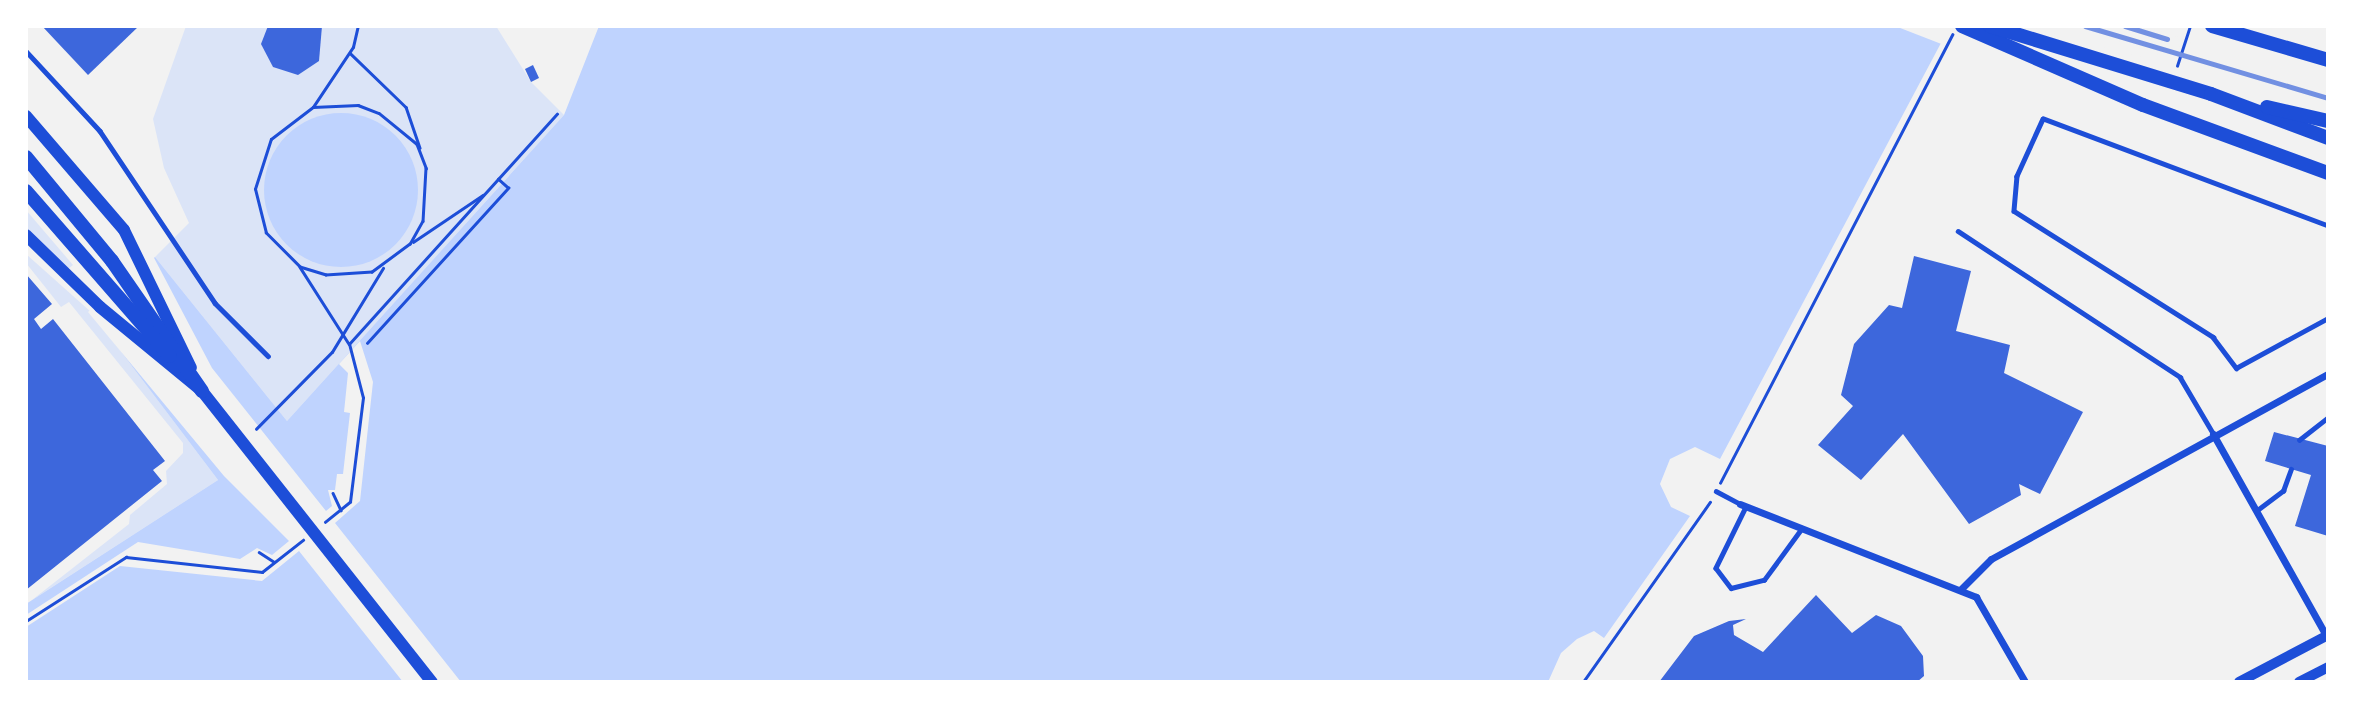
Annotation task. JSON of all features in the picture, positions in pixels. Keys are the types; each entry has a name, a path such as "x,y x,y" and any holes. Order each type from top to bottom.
{"highway":[{"path":"1962,26 2152,108 2328,173"},
{"path":"1990,26 2211,94 2328,138"},
{"path":"2212,26 2328,60"},
{"path":"2211,94 2328,121"},
{"path":"26,157 120,271 202,391"},
{"path":"26,191 105,284 202,391"}],"main road":[{"path":"26,116 93,189 139,256 202,391"},
{"path":"26,235 88,296 202,391 432,682"}],"street":[{"path":"1961,589 1991,559 2213,434 2328,374"},
{"path":"2213,434 2327,636 2239,682"},
{"path":"1743,505 1961,589 1984,607 2025,682"},
{"path":"2300,682 2328,667"}],"lane":[{"path":"26,51 100,131 215,303 268,356"},
{"path":"2328,226 2043,119 2017,176 2014,211 2213,337 2235,368 2328,318"},
{"path":"1958,232 2180,377 2213,434"},
{"path":"2299,440 2328,417"},
{"path":"2256,511 2283,491 2291,469"},
{"path":"1716,491 1743,505 1716,568 1731,588 1764,580 1802,528"}],"path":[{"path":"322,525 350,502 363,398 351,350 343,331 300,267 266,233 256,189 271,139 313,107 350,53 358,26"},
{"path":"1583,682 1656,587 1716,491 1956,26"},
{"path":"2163,66 2176,70 2190,26"},
{"path":"350,53 405,107 419,130 428,195 410,244"},
{"path":"313,107 358,105 379,113 401,127 421,153"},
{"path":"349,344 557,114"},
{"path":"368,343 508,188 498,179"},
{"path":"256,429 289,392 332,352 385,265 410,244 486,193"},
{"path":"300,267 349,277 385,265"},
{"path":"333,493 341,510"},
{"path":"26,621 126,556 262,572 312,532"},
{"path":"259,552 274,562"}],"shaded area":[{"path":"186,26 496,26 531,82 564,115 287,421 155,257 189,223 164,168 153,119"},
{"path":"26,210 73,265 68,269 26,227"},
{"path":"26,254 91,312 218,480 32,600 129,524 130,515 167,484 166,471 183,453 183,443 69,302 61,307 26,263"}],"water":[{"path":"599,26 1950,26 1720,459 1695,447 1670,459 1660,484 1671,507 1690,516 1604,638 1594,631 1577,639 1561,653 1548,682 26,682 26,604 218,480 91,312 155,257 287,421 564,115"},
{"path":"341,113 371,119 396,135 412,160 418,190 412,220 396,245 371,261 341,267 311,261 286,245 270,220 264,190 270,160 286,135 311,119"}],"pier":[{"path":"1895,26 1954,26 1944,45"},
{"path":"2026,26 2144,26 2193,42 2161,53 2102,36 2158,54 2145,58"},
{"path":"152,254 212,368 326,511 332,506 328,490 335,490 337,474 343,474 350,413 344,412 348,373 339,364 360,341 373,382 360,501 335,523 461,682 403,682 299,551 262,581 120,566 26,627 26,615 138,542 240,559 257,548 272,555 289,541 224,476 88,312"}],"building":[{"path":"42,26 139,26 88,75"},
{"path":"268,26 322,26 319,61 298,75 273,67 261,44"},
{"path":"533,65 539,78 531,82 525,69"},
{"path":"1914,256 1971,271 1956,331 2010,345 2004,373 2083,412 2040,494 2019,484 2021,495 1969,524 1903,434 1861,480 1818,445 1853,406 1841,395 1854,344 1889,305 1902,308"},
{"path":"26,274 52,304 34,319 41,329 53,319 165,461 153,470 162,481 26,590"},
{"path":"2274,432 2328,446 2328,536 2295,526 2311,475 2265,461"},
{"path":"1816,595 1852,633 1876,615 1901,626 1923,656 1924,676 1917,682 1659,682 1694,636 1729,621 1746,619 1733,625 1734,635 1763,652"}],"railway":[{"path":"2085,26 2328,98"},
{"path":"2125,26 2167,39"}]}
